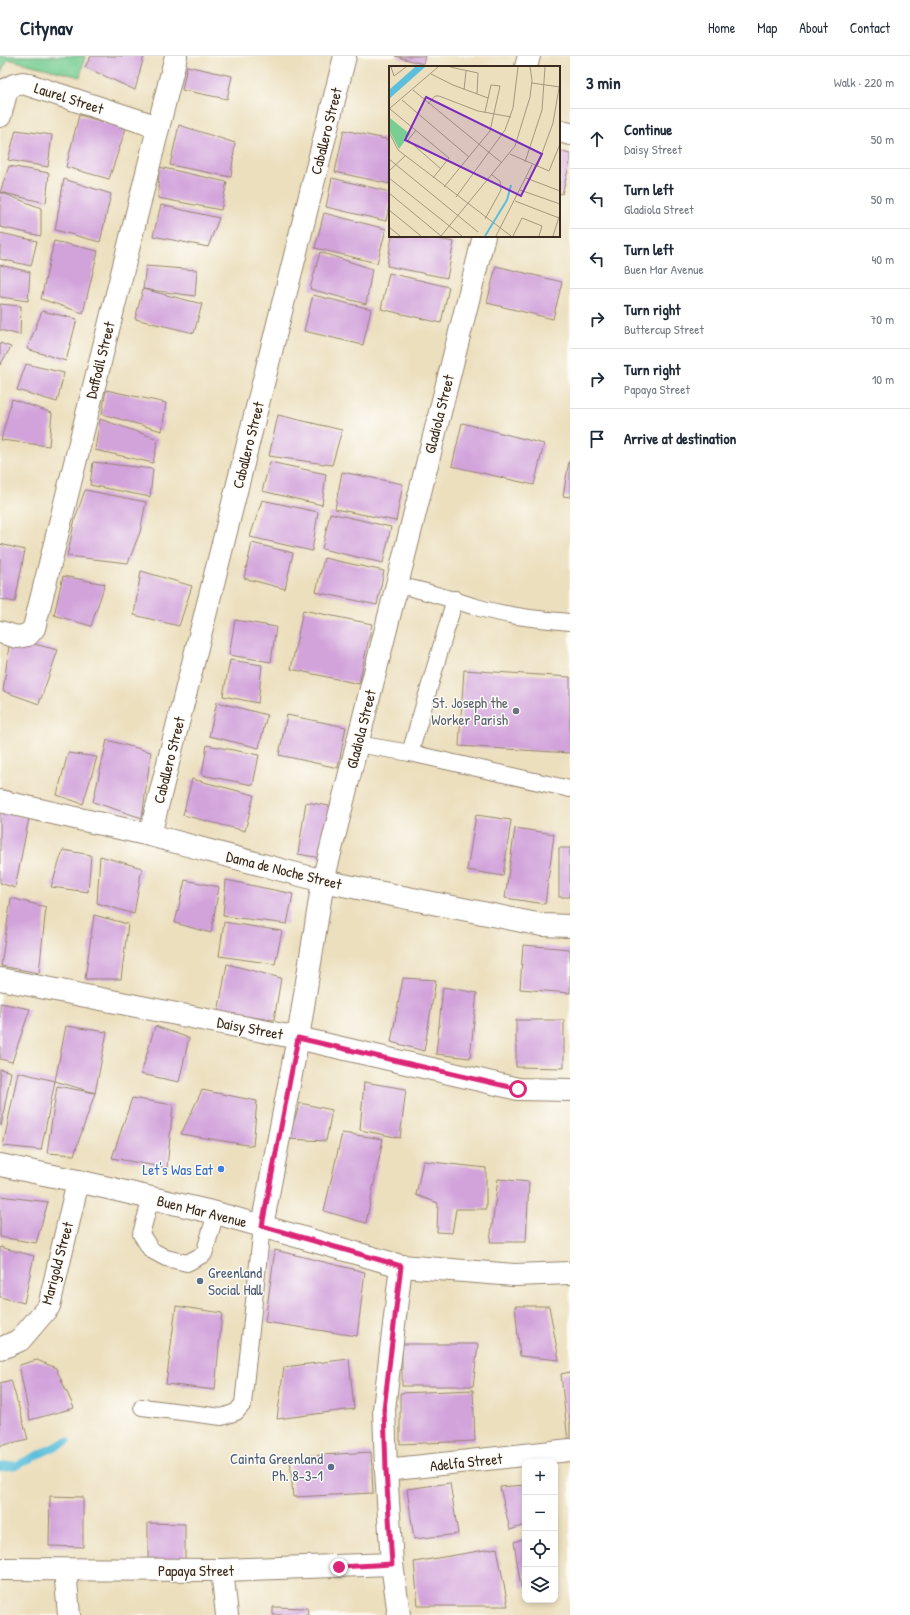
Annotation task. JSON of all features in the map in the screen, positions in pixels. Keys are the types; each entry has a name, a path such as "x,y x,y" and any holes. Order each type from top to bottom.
{"street":[{"name":"Daffodil Street","path":"0,632 17,637 28,635 34,628 176,56"},
{"name":"Caballero Street","path":"150,834 345,56"},
{"path":"526,66 529,56"},
{"name":"Laurel Street","path":"0,116 7,90 14,85 22,83 158,127"},
{"path":"560,131 570,134"},
{"name":"Gladiola Street","path":"262,1226 298,1038 323,881 484,237"},
{"name":"Dama de Noche Street","path":"0,801 150,834 323,881 542,926 570,926"},
{"name":"Daisy Street","path":"0,979 298,1038 518,1089 570,1090"},
{"name":"Buen Mar Avenue","path":"0,1165 78,1181 216,1213 401,1266 514,1275 570,1273"},
{"name":"Marigold Street","path":"0,1349 20,1340 49,1306 78,1181"},
{"path":"399,1615 392,1564 384,1409 401,1266"},
{"name":"Adelfa Street","path":"386,1470 570,1450"},
{"name":"Papaya Street","path":"0,1569 222,1570 392,1564"},
{"path":"66,1570 69,1615"},
{"path":"222,1570 227,1615"}],"lane":[{"path":"396,585 455,599 477,607 532,619 570,622"},
{"path":"410,753 455,599"},
{"path":"357,744 410,753 570,789"},
{"path":"151,1198 141,1234 151,1250 166,1258 187,1262 204,1254 216,1213"},
{"path":"142,1407 222,1417 236,1412 243,1404 262,1226"}],"green space":[{"path":"0,56 85,56 80,77 8,59 0,74"}],"building":[{"path":"91,56 144,56 135,90 85,67"},
{"path":"395,56 425,56 423,64"},
{"path":"187,66 232,76 227,99 182,90"},
{"path":"79,115 126,128 109,179 66,167"},
{"path":"179,125 235,143 231,177 170,165"},
{"path":"16,130 52,135 48,167 8,160"},
{"path":"344,130 389,140 389,184 335,172"},
{"path":"560,151 570,154 570,162 562,194 560,193"},
{"path":"9,166 49,173 46,203 0,192"},
{"path":"159,167 227,182 221,210 158,198"},
{"path":"332,178 389,192 389,207 386,221 326,207"},
{"path":"64,179 111,194 100,242 55,230"},
{"path":"0,192 41,208 41,236 0,227"},
{"path":"161,205 219,218 208,247 153,236"},
{"path":"324,213 386,229 377,263 315,248"},
{"path":"0,233 37,241 31,266 0,259"},
{"path":"392,237 427,237 454,242 447,278 387,266"},
{"path":"54,241 98,251 83,313 41,299"},
{"path":"320,252 372,269 366,304 310,289"},
{"path":"0,265 30,272 28,301 0,297"},
{"path":"146,266 197,270 195,296 143,289"},
{"path":"496,266 562,282 553,319 487,303"},
{"path":"389,273 449,287 441,323 381,309"},
{"path":"143,289 202,304 194,333 135,319"},
{"path":"313,295 371,309 363,345 304,331"},
{"path":"0,304 21,306 20,335 0,330"},
{"path":"42,311 77,319 66,361 27,349"},
{"path":"0,343 11,347 0,365"},
{"path":"26,364 64,373 57,402 17,390"},
{"path":"106,390 166,403 162,431 102,414"},
{"path":"12,399 52,413 49,446 1,440"},
{"path":"278,415 342,430 332,465 269,456"},
{"path":"100,419 158,439 153,463 95,450"},
{"path":"462,423 544,444 534,485 452,466"},
{"path":"569,461 570,462 570,497 563,496"},
{"path":"93,462 153,469 150,497 90,485"},
{"path":"270,462 326,474 322,505 262,491"},
{"path":"342,472 403,484 396,521 335,509"},
{"path":"85,490 146,502 140,532 128,563 67,556 75,519"},
{"path":"262,500 318,512 312,551 250,537"},
{"path":"330,513 391,527 383,563 322,549"},
{"path":"252,543 293,553 285,589 244,578"},
{"path":"0,544 25,550 15,602 0,599"},
{"path":"324,558 384,571 377,605 316,592"},
{"path":"141,571 192,586 179,626 134,615"},
{"path":"63,576 105,584 91,626 54,615"},
{"path":"303,610 372,624 359,684 291,669"},
{"path":"235,620 276,627 271,662 229,655"},
{"path":"10,638 58,650 39,704 3,691"},
{"path":"230,660 262,665 258,703 223,696"},
{"name":"St. Joseph the Worker Parish","path":"464,670 570,677 570,753 459,746"},
{"path":"217,702 267,715 259,748 209,736"},
{"path":"287,715 346,727 338,768 279,755"},
{"path":"107,740 151,752 142,818 93,802"},
{"path":"207,745 259,755 253,785 202,775"},
{"path":"68,753 97,757 83,804 57,795"},
{"path":"192,779 254,795 245,831 183,815"},
{"path":"306,802 335,807 326,859 298,854"},
{"path":"0,811 29,818 15,888 0,883"},
{"path":"476,815 511,820 503,876 467,870"},
{"path":"515,828 554,834 545,904 505,898"},
{"path":"559,848 570,848 570,897 559,897"},
{"path":"63,850 91,855 88,892 51,887"},
{"path":"100,856 142,868 134,914 97,903"},
{"path":"185,880 219,887 211,933 175,923"},
{"path":"226,880 293,894 287,924 223,916"},
{"path":"11,898 46,907 39,973 1,966"},
{"path":"94,915 128,924 121,979 85,979"},
{"path":"224,922 282,931 275,964 219,956"},
{"path":"523,945 570,949 570,993 520,989"},
{"path":"227,964 281,978 274,1020 218,1013"},
{"path":"403,978 436,980 424,1051 391,1042"},
{"path":"443,987 477,993 470,1058 436,1054"},
{"path":"0,1003 30,1009 12,1062 0,1059"},
{"path":"516,1020 564,1020 564,1068 516,1067"},
{"path":"66,1026 107,1032 95,1093 55,1081"},
{"path":"155,1026 189,1038 179,1082 141,1074"},
{"path":"0,1069 11,1072 1,1126 0,1125"},
{"path":"18,1072 55,1081 41,1150 3,1146"},
{"path":"364,1082 406,1089 400,1138 360,1130"},
{"path":"57,1086 95,1093 74,1155 47,1153"},
{"path":"202,1090 257,1101 253,1146 181,1134"},
{"path":"132,1098 173,1105 167,1168 112,1158"},
{"path":"300,1103 332,1110 326,1141 288,1139"},
{"path":"342,1133 383,1139 366,1223 324,1211"},
{"path":"423,1161 486,1168 486,1209 456,1209 452,1233 437,1232 438,1203 416,1195"},
{"path":"498,1179 529,1182 526,1242 490,1242"},
{"path":"0,1196 48,1202 36,1243 0,1237"},
{"path":"0,1247 34,1256 24,1303 0,1297"},
{"path":"275,1250 365,1272 357,1336 265,1322"},
{"path":"176,1306 222,1313 215,1390 166,1384"},
{"path":"515,1306 549,1306 559,1360 520,1356"},
{"path":"402,1344 478,1344 473,1386 402,1386"},
{"path":"349,1359 354,1409 277,1419 284,1367"},
{"path":"37,1360 56,1368 74,1408 30,1420 19,1365"},
{"path":"570,1372 570,1441 568,1442 561,1374"},
{"path":"11,1380 28,1439 0,1446 0,1383"},
{"path":"473,1390 475,1441 400,1444 400,1393"},
{"name":"Cainta Greenland Ph. 8-3-1","path":"371,1452 373,1493 293,1497 290,1457"},
{"path":"450,1483 458,1534 414,1539 407,1489"},
{"path":"522,1485 522,1526 510,1530 500,1487"},
{"path":"50,1496 83,1497 83,1547 49,1546"},
{"path":"148,1523 185,1524 185,1568 148,1567"},
{"path":"522,1539 522,1588 521,1588 514,1542"},
{"path":"497,1548 508,1606 418,1606 414,1562"},
{"path":"273,1607 307,1608 308,1615 273,1615"}],"waterway":[{"path":"0,1467 17,1465 67,1441"}],"place":[{"name":"St. Joseph the Worker Parish","path":"516,711"},
{"name":"Let's Was Eat","path":"221,1169"},
{"name":"Greenland Social Hall","path":"200,1281"},
{"name":"Cainta Greenland Ph. 8-3-1","path":"331,1467"}],"route":[{"path":"339,1567 392,1564 384,1409 401,1266 262,1226 298,1038 518,1089"}]}
